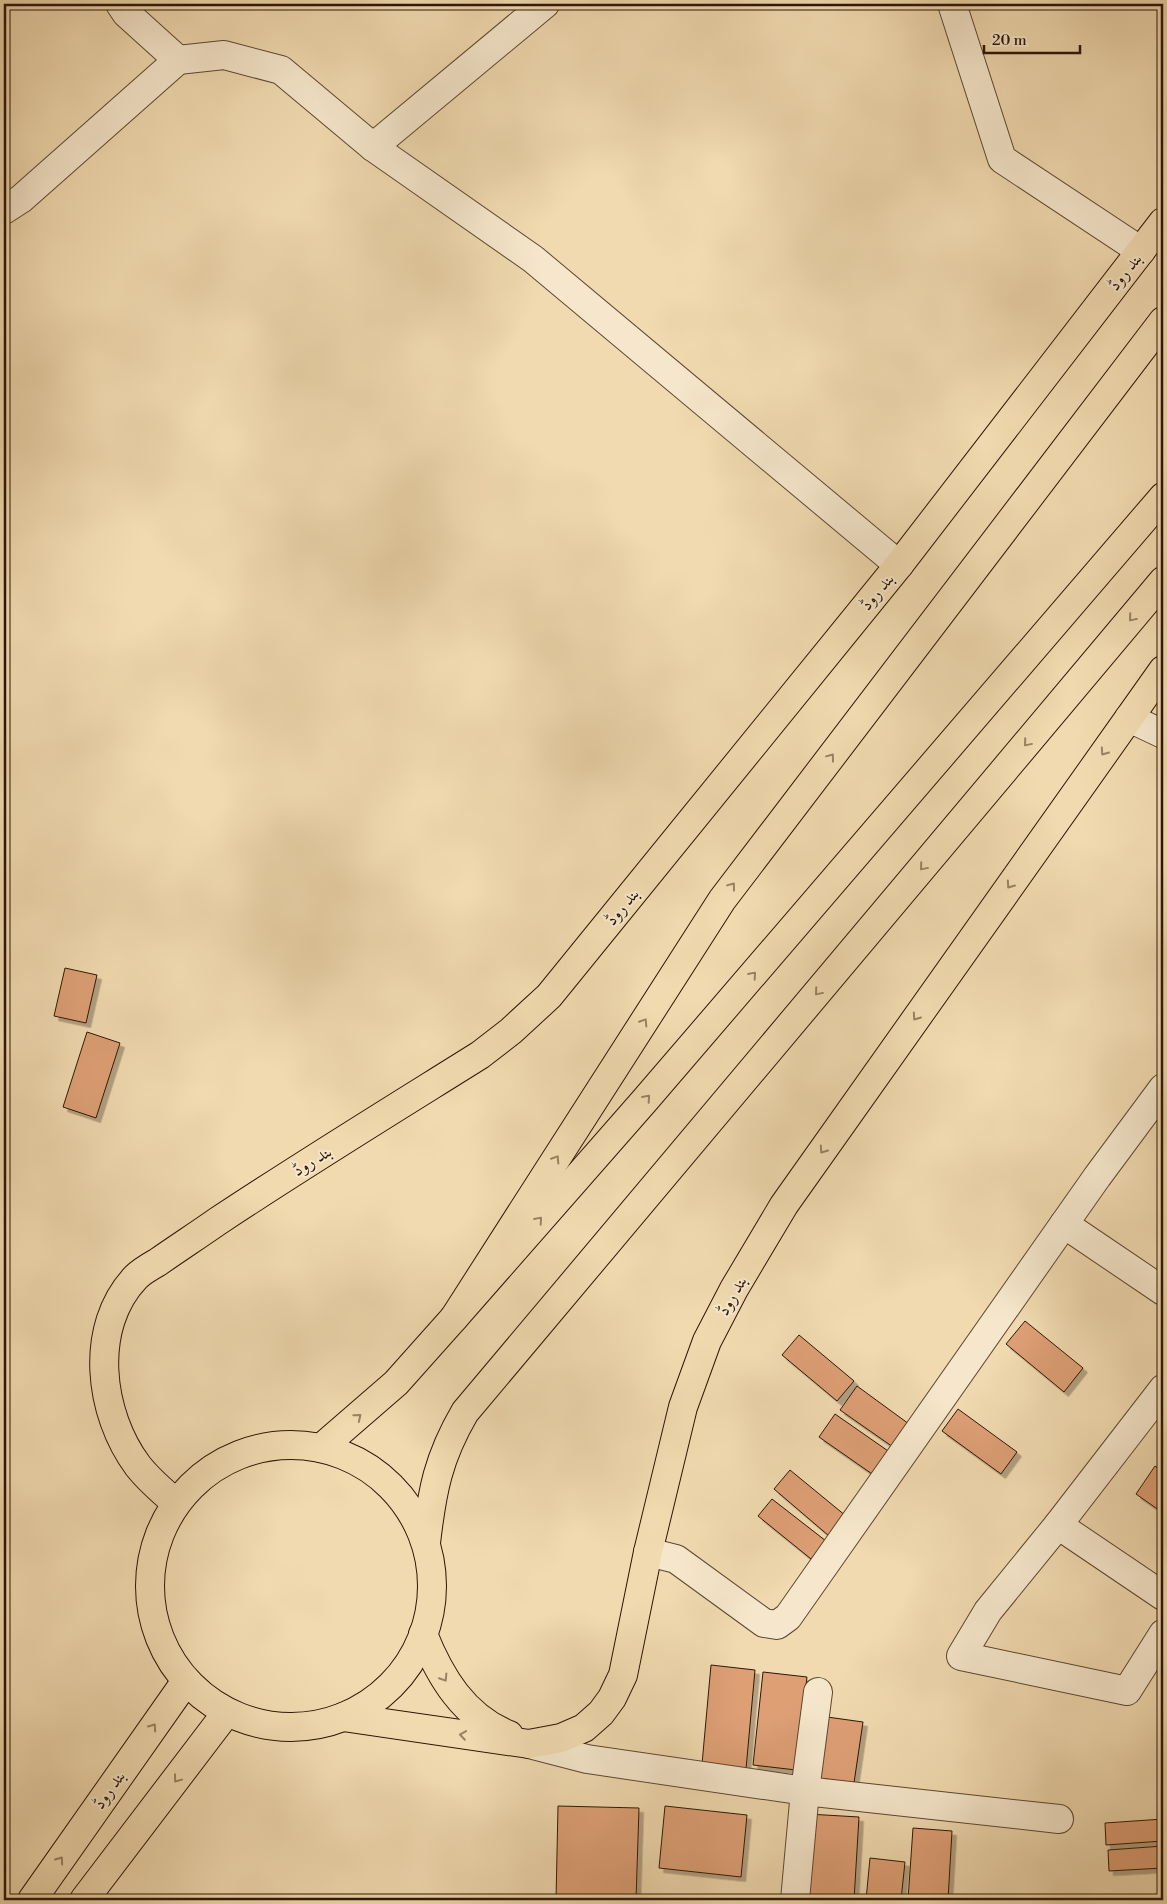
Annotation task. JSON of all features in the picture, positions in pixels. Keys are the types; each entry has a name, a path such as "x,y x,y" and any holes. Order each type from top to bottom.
{"main road":[{"name":"بند روڈ","path":"176,1503 138,1467 122,1442 112,1416 106,1385 104,1351 110,1324 119,1302 137,1276 231,1212 480,1055 532,1012 575,966 899,565 1163,222"},
{"path":"454,1318 722,900 1163,321"},
{"path":"321,1448 396,1383 454,1318 652,1092 1163,498"},
{"path":"426,1543 409,1510 386,1482 356,1460 321,1448 288,1444 256,1448 225,1460 198,1478 176,1503 158,1536 150,1574 152,1612 164,1648 186,1680 212,1703 227,1712 265,1725 304,1727 343,1717 369,1704 392,1684 410,1660 424,1634 429,1612 431,1588 426,1543 434,1482 442,1455 465,1412 1163,581"},
{"name":"بند روڈ","path":"529,1744 561,1738 584,1728 601,1713 612,1698 623,1675 648,1552 683,1407 707,1341 734,1289 784,1205 1163,670"},
{"path":"424,1634 436,1664 448,1685 474,1714 500,1732 529,1744"},
{"name":"بند روڈ","path":"32,1900 186,1680"},
{"path":"84,1900 227,1712"},
{"path":"343,1717 529,1744"}],"street":[{"path":"120,4 126,13 178,60"},
{"path":"373,147 545,4"},
{"path":"952,4 1002,159 1141,251"},
{"path":"4,210 21,199 178,60 224,55 281,70 373,147 533,259 899,565"},
{"path":"1129,718 1163,734"},
{"path":"648,1552 676,1559 764,1623 778,1625 788,1617 1064,1224 1163,1088"},
{"path":"1064,1224 1163,1291"},
{"path":"1163,1388 1058,1525 988,1611 961,1656 1127,1691 1163,1634"},
{"path":"1058,1525 1163,1596"},
{"path":"795,1900 805,1791 818,1692"},
{"path":"529,1744 588,1759 805,1791 1059,1819"}],"building":[{"path":"65,968 97,975 86,1023 54,1016"},
{"path":"87,1032 120,1043 96,1118 63,1107"},
{"path":"1025,1321 1083,1368 1064,1392 1006,1344"},
{"path":"799,1335 854,1381 837,1401 782,1355"},
{"path":"857,1386 909,1424 893,1447 840,1410"},
{"path":"958,1409 1017,1452 1001,1474 942,1431"},
{"path":"835,1414 891,1453 875,1476 819,1437"},
{"path":"1155,1466 1163,1472 1163,1513 1136,1494"},
{"path":"790,1470 846,1516 829,1536 774,1489"},
{"path":"772,1499 826,1541 811,1559 758,1516"},
{"path":"711,1665 755,1670 746,1769 702,1764"},
{"path":"763,1672 807,1677 796,1770 753,1765"},
{"path":"820,1716 863,1722 854,1783 812,1777"},
{"path":"558,1806 639,1808 636,1900 556,1900"},
{"path":"665,1806 747,1815 741,1877 659,1868"},
{"path":"808,1814 859,1817 854,1900 803,1900"},
{"path":"1163,1819 1163,1841 1106,1845 1105,1823"},
{"path":"913,1828 952,1831 948,1900 908,1900"},
{"path":"1163,1846 1163,1868 1109,1871 1108,1850"},
{"path":"870,1858 905,1862 901,1900 866,1900"}]}
